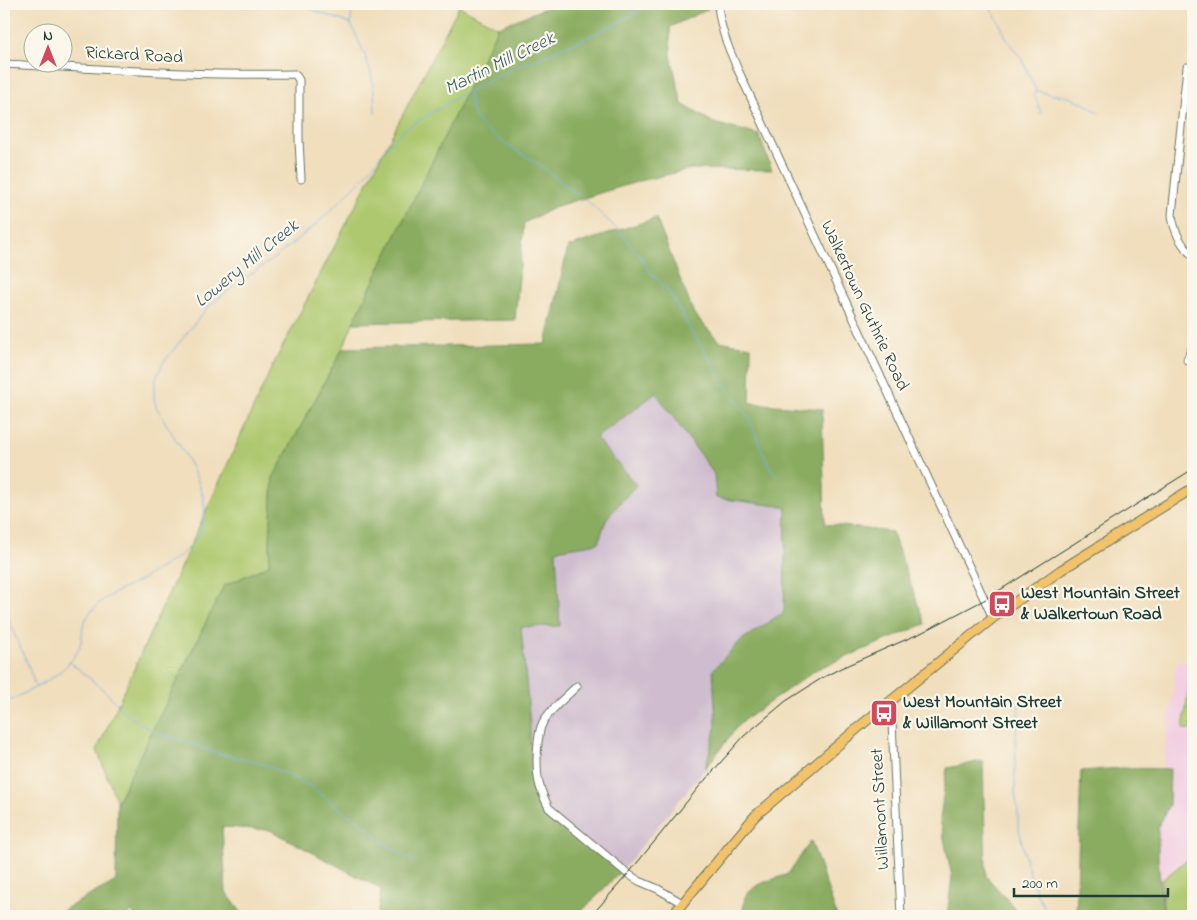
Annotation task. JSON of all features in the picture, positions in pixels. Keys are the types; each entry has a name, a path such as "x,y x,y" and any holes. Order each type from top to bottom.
{"main road":[{"path":"672,916 754,816 892,700 993,618 1061,570 1193,488"}],"street":[{"name":"Walkertown Guthrie Road","path":"718,4 719,19 724,36 738,70 993,618"},
{"name":"Rickard Road","path":"4,64 204,74 295,74 299,80 301,179"},
{"path":"1187,66 1172,215 1178,238 1193,256"},
{"path":"1186,360 1193,345"},
{"path":"577,686 547,716 539,734 538,782 548,808 628,874 682,904"},
{"name":"Willamont Street","path":"892,700 901,916"}],"shaded area":[{"path":"656,392 715,474 717,498 786,507 784,612 740,641 713,670 716,726 705,769 619,874 544,810 531,775 530,724 521,627 560,626 556,550 598,543 607,518 636,485 596,438"},
{"path":"1177,661 1193,661 1193,916 1157,916 1156,819"}],"green space":[{"path":"555,4 708,4 708,9 670,27 671,56 682,104 714,123 759,135 772,170 691,169 640,181 557,206 524,223 515,320 353,323 498,27"},
{"path":"459,6 498,27 353,323 343,348 273,478 269,565 224,586 117,802 97,750 271,369"},
{"path":"656,218 694,314 719,341 751,347 750,403 822,409 825,524 892,532 925,624 817,669 740,723 705,769 716,726 713,670 740,641 784,612 786,507 716,498 714,474 656,393 596,438 636,485 607,518 598,543 556,550 560,626 521,627 530,724 531,775 544,810 622,870 577,916 377,916 381,889 270,830 222,827 226,892 244,916 136,916 131,912 127,916 61,916 65,909 116,881 117,802 224,586 269,565 273,478 343,348 546,344 568,247"},
{"path":"1193,677 1193,730 1183,729 1190,680"},
{"path":"983,761 986,876 1022,916 947,916 952,877 940,819 947,768"},
{"path":"1122,768 1170,769 1169,804 1158,828 1158,857 1163,916 1076,916 1081,771"},
{"path":"811,841 837,916 742,916 745,896 757,885 788,874"},
{"path":"1193,855 1193,916 1164,916 1162,880"}],"waterway":[{"path":"223,4 245,7 286,4 300,5 351,24"},
{"name":"Lowery Mill Creek","path":"352,4 351,24 370,69 375,113"},
{"name":"Lowery Mill Creek","path":"4,703 40,685 66,666 79,648 85,620 102,600 173,560 187,550 198,537 204,522 204,505 200,487 193,470 156,406 154,389 163,363 211,304 269,262 318,223 365,176 402,131 459,96 520,65 610,27 649,4"},
{"path":"988,4 1008,41 1023,61 1036,91 1034,94 1041,113"},
{"path":"1037,91 1069,97 1099,113"},
{"name":"Martin Mill Creek","path":"468,93 473,113 482,127 540,165 586,200 618,230 639,254 651,273 670,293 720,378 749,419 762,451 775,475"},
{"path":"4,606 35,686"},
{"path":"70,662 107,693 123,711 139,723 159,734 210,751 263,764 298,780 313,788 345,813 361,822 394,850 415,862"},
{"path":"1019,703 1015,775 1018,824 1027,865 1037,894 1049,916"}],"railway":[{"path":"591,916 744,736 786,701 841,668 921,633 984,600 1193,469"}],"place":[{"name":"West Mountain Street & Walkertown Road","path":"1002,604"},
{"name":"West Mountain Street & Willamont Street","path":"884,713"}]}
